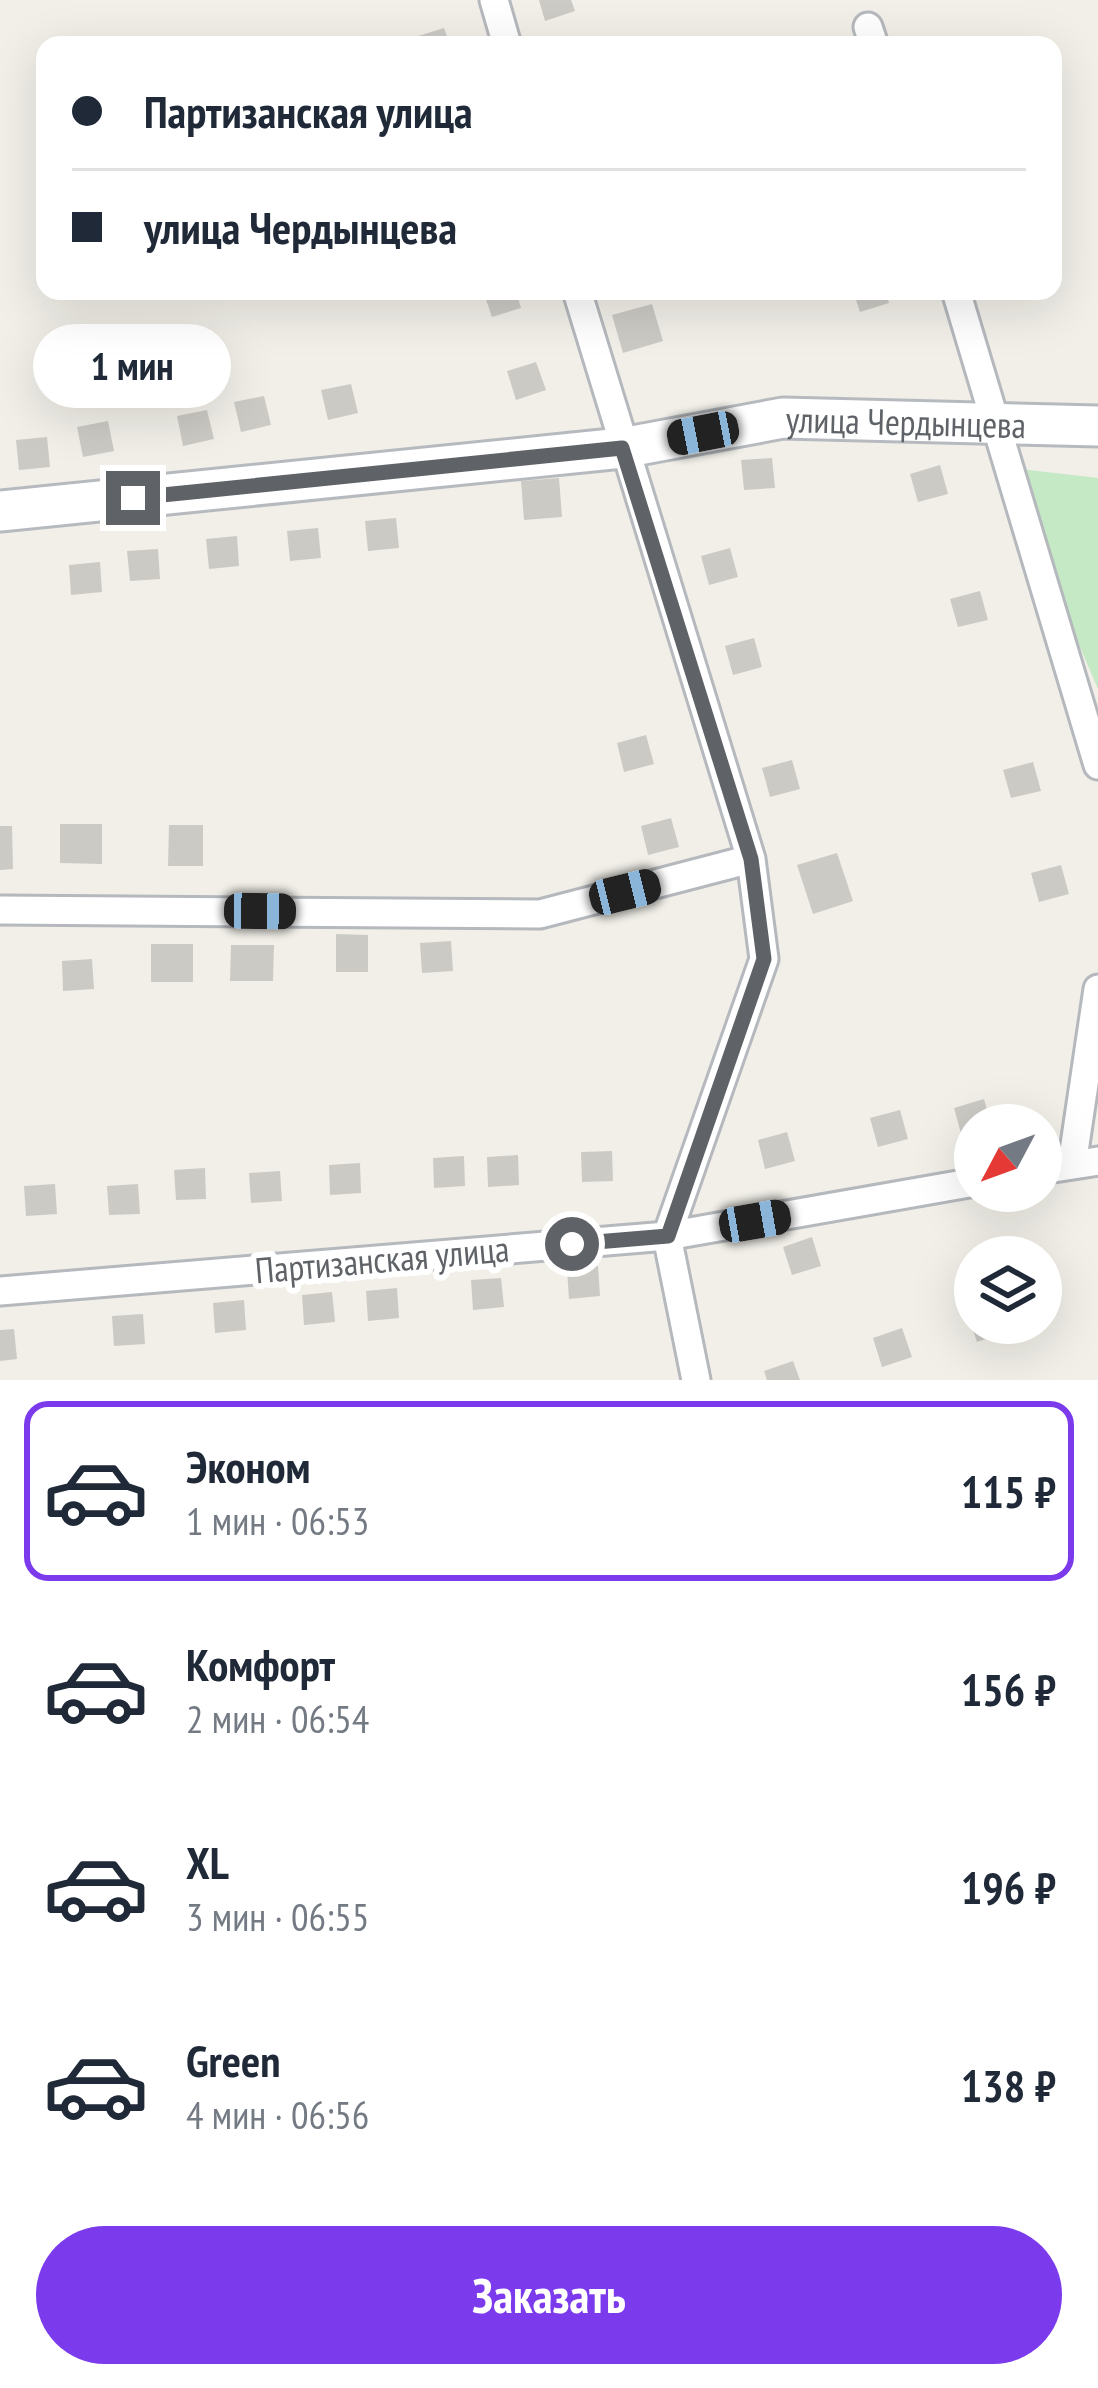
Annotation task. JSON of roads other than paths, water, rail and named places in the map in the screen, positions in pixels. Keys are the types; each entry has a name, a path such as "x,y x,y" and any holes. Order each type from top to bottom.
{"street":[{"path":"494,0 504,36"},
{"path":"581,300 751,859 764,959 668,1236 696,1380"},
{"path":"959,300 999,419 1098,765"},
{"name":"улица Чердынцева","path":"0,511 622,448 783,418 999,419 1098,426"},
{"path":"0,910 540,914 751,859"},
{"path":"1085,1163 1098,989"},
{"name":"Партизанская улица","path":"0,1291 668,1236 954,1186"}]}
